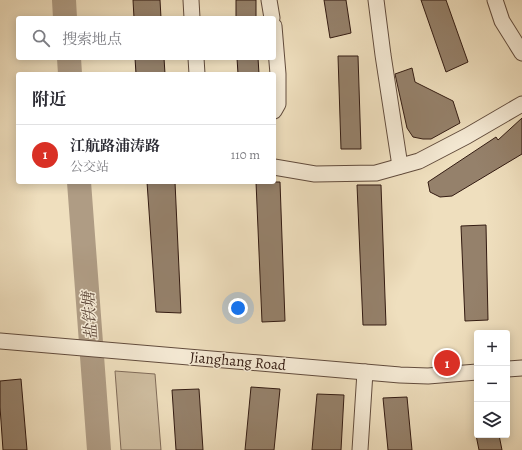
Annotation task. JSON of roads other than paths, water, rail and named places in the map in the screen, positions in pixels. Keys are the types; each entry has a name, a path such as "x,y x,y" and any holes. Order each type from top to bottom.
{"street":[{"path":"190,0 192,16"},
{"path":"269,0 272,16"},
{"path":"376,0 400,166"},
{"path":"495,0 502,20 521,50"},
{"path":"276,50 278,74 278,104 276,108"},
{"path":"196,60 197,72"},
{"path":"276,167 315,174 376,173 419,160 466,136 522,104"},
{"name":"Jianghang Road","path":"0,341 400,376 428,376 474,372"},
{"path":"510,369 522,368"},
{"path":"360,450 365,372"}],"waterway":[{"name":"盐铁塘","path":"64,0 65,16"},
{"name":"盐铁塘","path":"69,60 70,72"},
{"name":"盐铁塘","path":"79,184 99,450"}],"place":[{"name":"江航路浦涛路","path":"447,363"}]}
